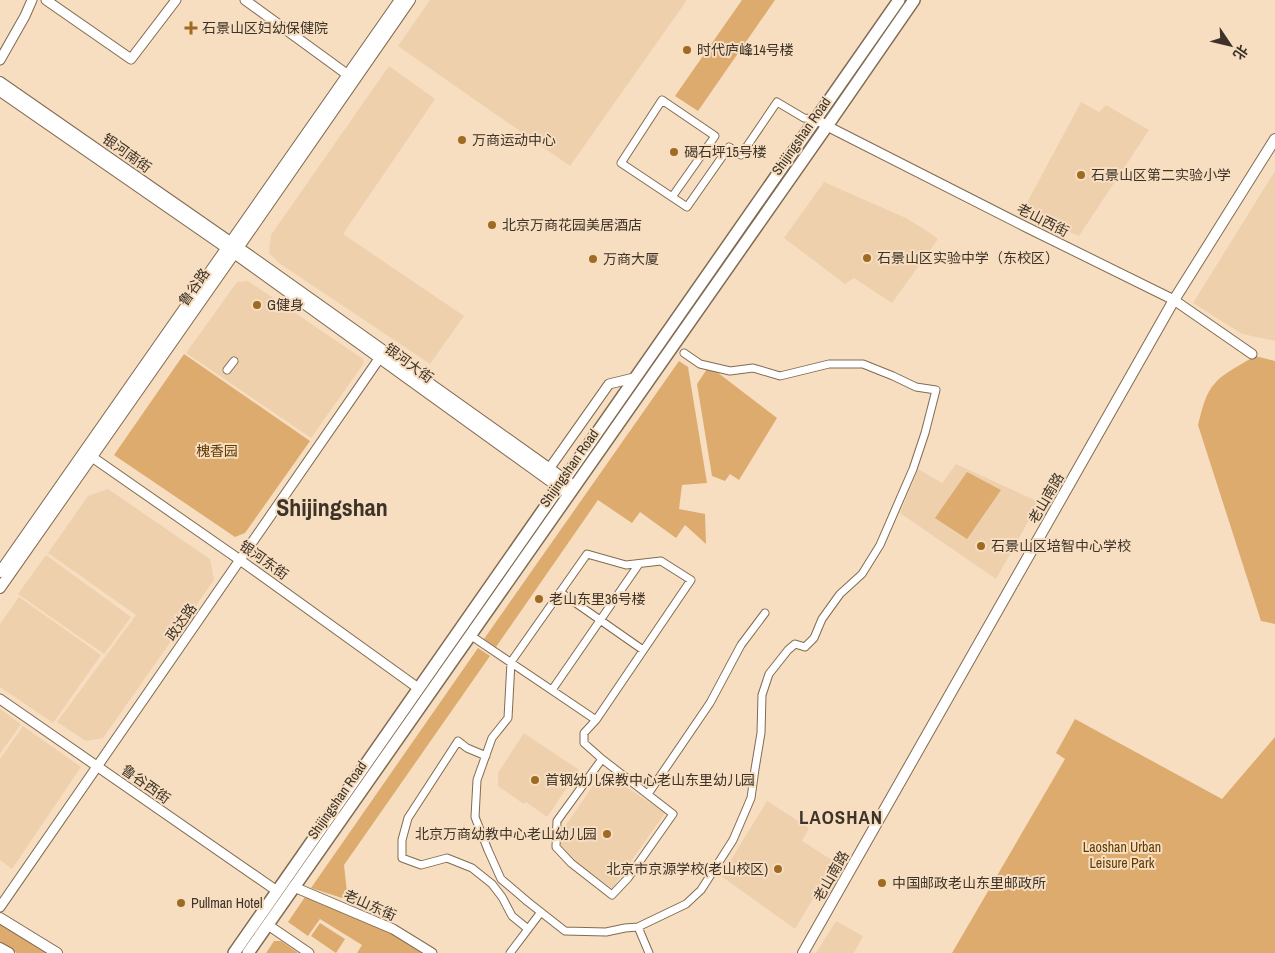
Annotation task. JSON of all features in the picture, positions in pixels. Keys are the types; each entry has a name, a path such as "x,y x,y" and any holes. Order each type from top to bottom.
{"highway":[{"name":"Shijingshan Road","path":"248,953 470,635 567,487 634,378 899,0"},
{"name":"Shijingshan Road","path":"234,953 418,688 567,487 827,126 914,0"}],"main road":[{"name":"鲁谷路","path":"0,588 92,457 348,74 400,0"},
{"name":"鲁谷路","path":"0,572 410,0"},
{"name":"银河南街","path":"0,82 232,248"},
{"name":"银河南街","path":"0,91 232,248"},
{"name":"老山南路","path":"803,953 1174,300 1275,139"},
{"name":"银河大街","path":"232,248 567,487"},
{"name":"银河大街","path":"382,355 550,469 567,487"},
{"path":"0,918 57,953"},
{"path":"0,948 9,953"}],"street":[{"path":"0,60 32,0"},
{"path":"46,0 131,59 176,0"},
{"path":"245,0 348,74"},
{"path":"672,197 715,136 662,100 621,163 672,197 687,207 729,147 741,155 777,102 804,118 816,119"},
{"name":"老山西街","path":"816,119 1035,232 1174,300 1252,354"},
{"path":"602,759 557,821 556,847 571,863 612,895 628,878 673,814 584,743 584,734 596,720 691,580 661,561 626,565 586,554 511,662 508,718 492,738 477,780 475,817 501,879 565,931 606,932 638,927 686,904 701,890 733,840 752,798 761,733 762,695 770,674 788,650 795,644 805,647 814,638 826,613 840,594 862,574 880,545 912,469 925,433 936,390 916,387 863,364 829,364 780,376 753,368 730,371 700,364 684,353"},
{"name":"政达路","path":"0,907 382,355"},
{"path":"228,370 234,361"},
{"path":"550,469 609,384 634,378"},
{"name":"银河东街","path":"92,457 240,560 418,688"},
{"path":"552,690 639,564"},
{"path":"560,592 643,650"},
{"path":"648,794 710,703 741,645 765,613"},
{"path":"470,635 596,720"},
{"name":"鲁谷西街","path":"0,699 277,891"},
{"path":"486,756 458,742 408,818 402,840 402,858 421,865 446,858 472,868 492,884 502,897 512,916 528,929"},
{"name":"老山东街","path":"294,887 393,929 432,953"},
{"path":"510,953 541,912"},
{"path":"268,925 309,953"},
{"path":"638,927 648,953"}],"shaded area":[{"path":"430,0 687,0 570,166 398,46"},
{"path":"389,66 435,99 343,234 464,316 430,364 279,263 269,253 271,235"},
{"name":"石景山区第二实验小学","path":"1081,102 1099,112 1106,105 1149,130 1079,236 1022,212"},
{"path":"1275,171 1275,341 1242,334 1193,303"},
{"name":"石景山区实验中学（东校区）","path":"824,182 906,218 938,239 892,303 854,278 845,284 784,238"},
{"path":"248,281 363,359 364,363 311,438 186,353 237,282"},
{"name":"石景山区培智中心学校","path":"956,464 1039,502 996,579 900,513 918,469 942,483"},
{"path":"108,489 210,559 214,580 103,738 86,741 57,722 136,615 48,553 88,496"},
{"path":"46,555 131,617 104,654 18,594"},
{"path":"19,597 101,655 53,723 0,687 0,624"},
{"path":"0,709 21,724 0,754"},
{"path":"23,726 81,767 12,869 0,860 0,759"},
{"name":"首钢幼儿保教中心老山东里幼儿园","path":"524,733 579,770 547,817 498,786 498,773"},
{"name":"北京万商幼教中心老山幼儿园","path":"603,771 665,813 612,888 563,853 561,844 564,828"},
{"name":"北京市京源学校(老山校区)","path":"767,801 809,828 802,841 835,862 795,929 721,876"},
{"path":"836,921 863,936 854,953 816,953"}],"green space":[{"path":"742,0 775,0 698,111 675,96"},
{"name":"槐香园","path":"184,354 310,441 245,533 235,537 114,455"},
{"path":"1255,356 1275,361 1275,624 1261,621 1198,425 1204,402 1212,386 1224,375"},
{"path":"679,361 688,367 707,483 682,485 679,509 705,514 706,544 685,525 676,538 640,512 632,523 598,500 496,647 484,639"},
{"path":"709,366 777,418 739,480 730,474 725,481 712,476 697,384"},
{"path":"967,472 1001,490 967,539 935,518"},
{"path":"478,648 490,656 344,865 347,892 342,898 311,888"},
{"name":"Laoshan Urban Leisure Park","path":"1075,719 1222,799 1275,737 1275,953 952,953 1065,759 1056,753"},
{"path":"305,897 392,932 425,953 357,953 362,945 320,919 308,936 288,922"},
{"path":"0,923 50,953 17,953 0,943"},
{"path":"320,923 345,939 336,953 311,936"},
{"path":"274,941 281,941 298,953 266,953"}],"place":[{"name":"石景山区妇幼保健院","path":"191,28"},
{"name":"时代庐峰14号楼","path":"687,50"},
{"name":"万商运动中心","path":"462,140"},
{"name":"碣石坪15号楼","path":"674,152"},
{"name":"石景山区第二实验小学","path":"1081,175"},
{"name":"北京万商花园美居酒店","path":"492,225"},
{"name":"石景山区实验中学（东校区）","path":"867,258"},
{"name":"万商大厦","path":"593,259"},
{"name":"G健身","path":"257,305"},
{"name":"石景山区培智中心学校","path":"981,546"},
{"name":"老山东里36号楼","path":"539,599"},
{"name":"首钢幼儿保教中心老山东里幼儿园","path":"535,780"},
{"name":"北京万商幼教中心老山幼儿园","path":"607,834"},
{"name":"北京市京源学校(老山校区)","path":"778,869"},
{"name":"中国邮政老山东里邮政所","path":"882,883"},
{"name":"Pullman Hotel","path":"181,903"}],"district":[{"name":"Shijingshan","path":"332,507"},
{"name":"LAOSHAN","path":"841,817"}]}
